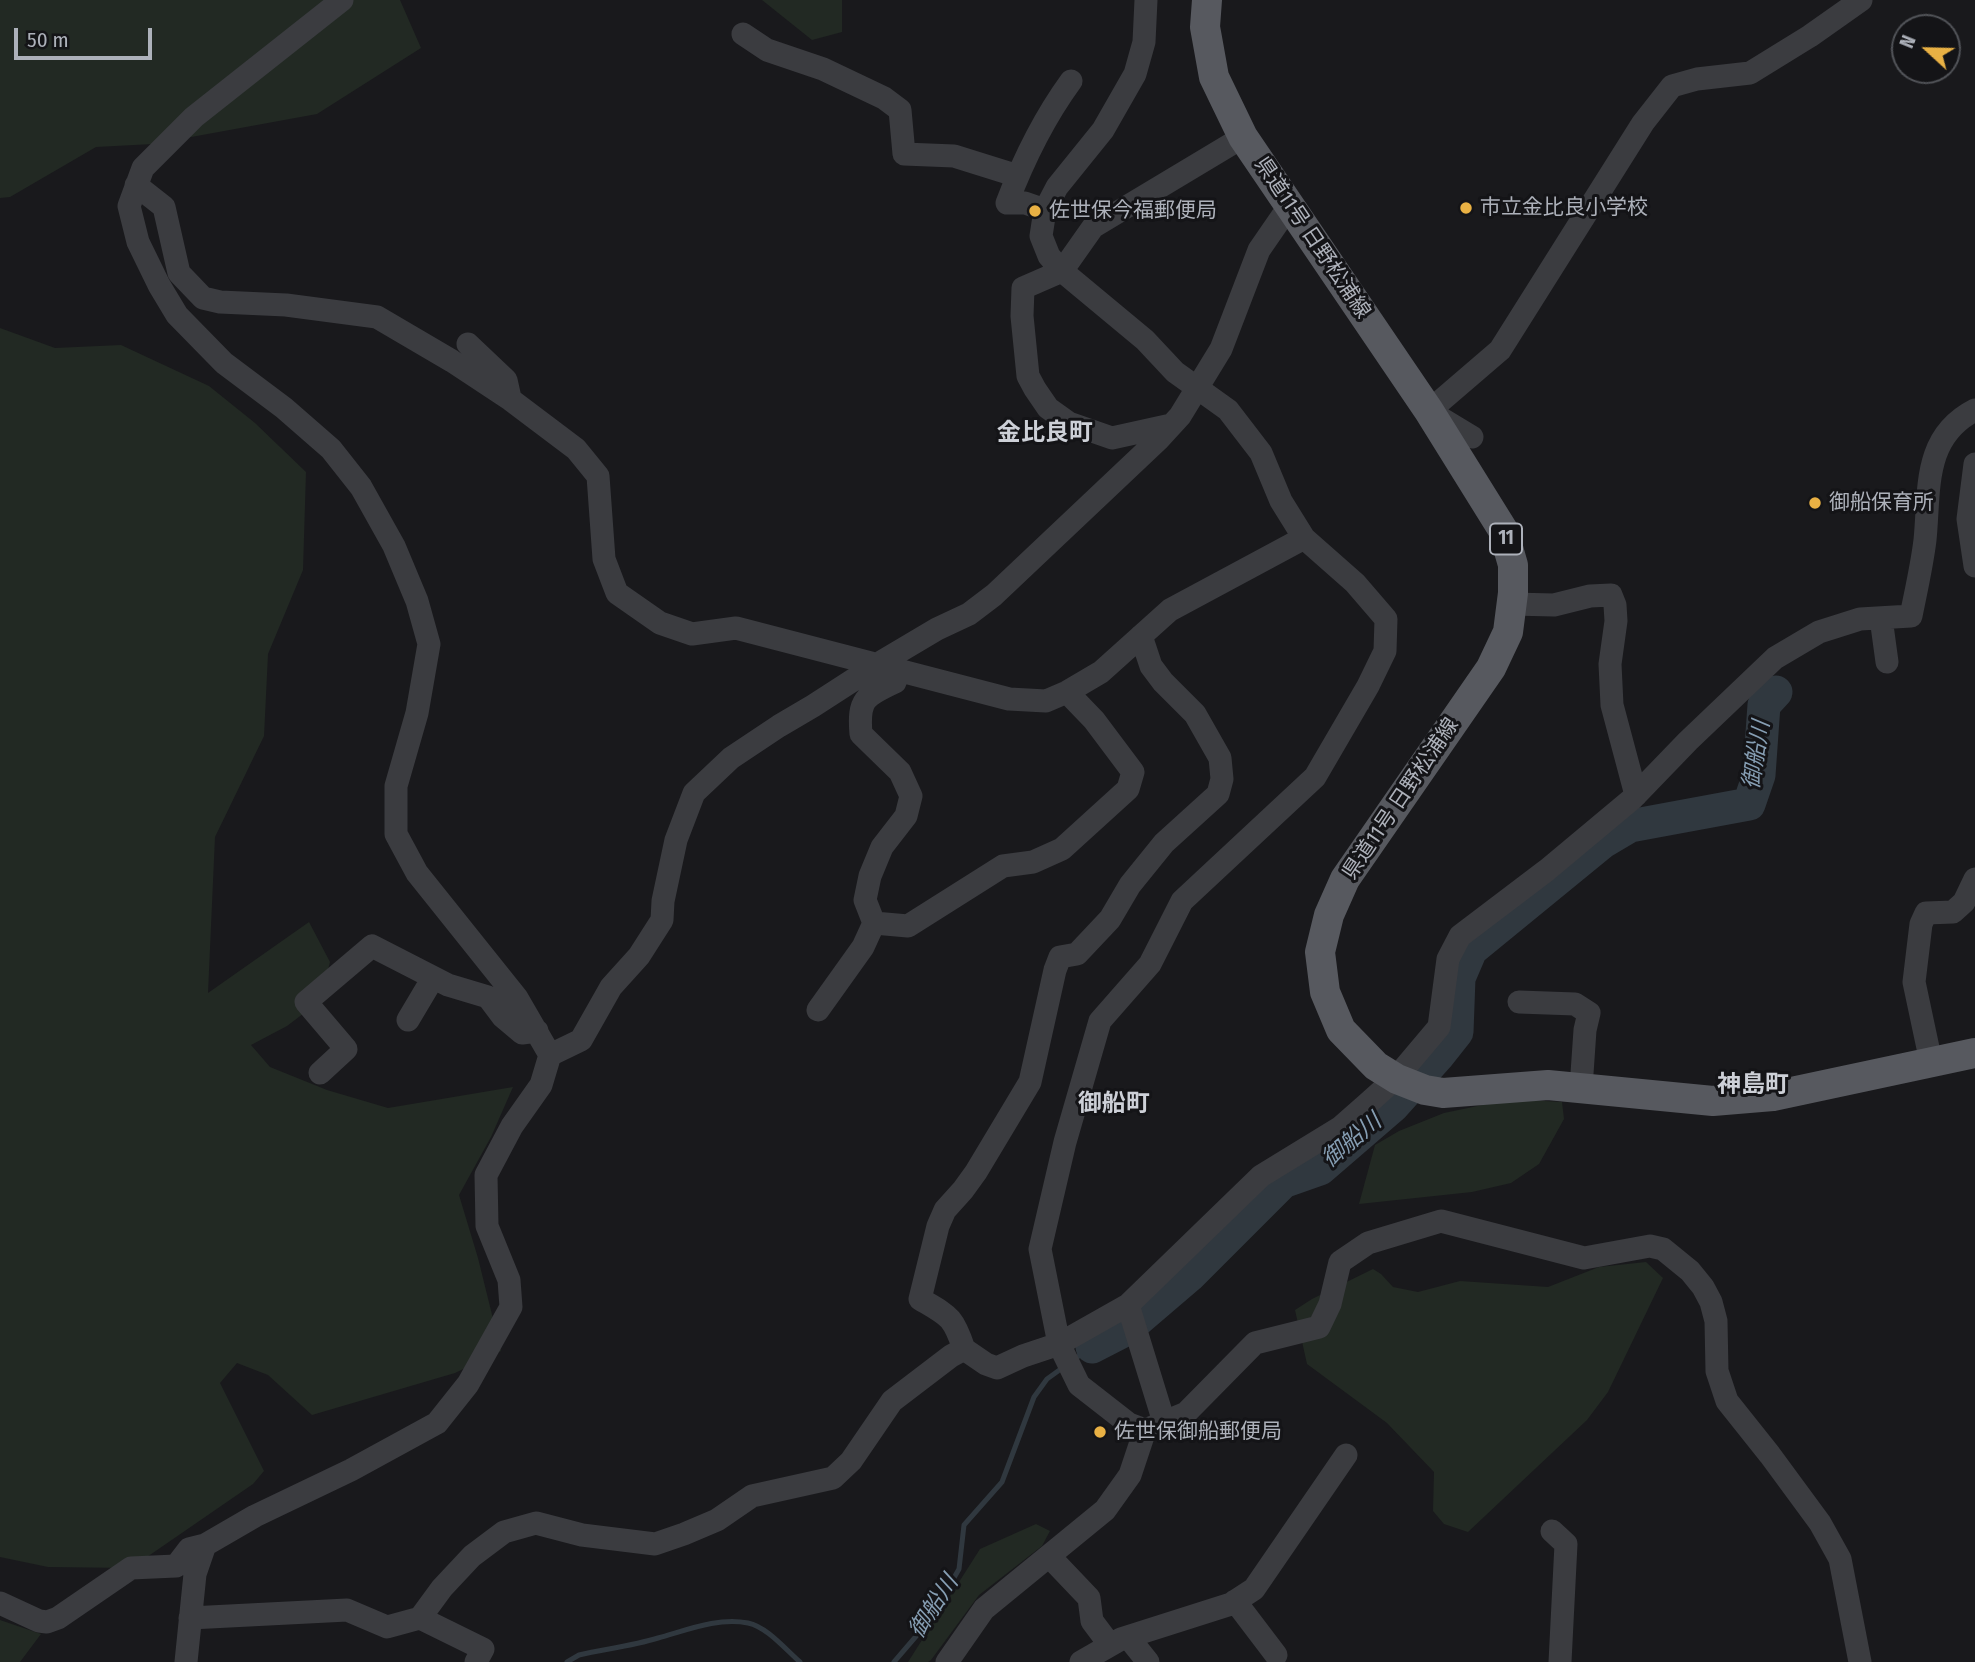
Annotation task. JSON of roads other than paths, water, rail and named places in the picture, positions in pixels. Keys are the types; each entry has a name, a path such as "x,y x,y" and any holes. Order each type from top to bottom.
{"main road":[{"name":"県道11号 日野松浦線","path":"1206,0 1205,27 1214,77 1243,137 1429,411 1503,530 1513,565 1508,632 1491,668 1345,879 1329,915 1320,953 1325,992 1341,1030 1376,1066 1425,1090 1443,1093 1548,1085 1713,1101 1773,1097 1975,1053"}],"street":[{"path":"0,1603 39,1621 47,1622 58,1618 131,1568 176,1566 189,1549 205,1545 437,1423 468,1384 511,1307 509,1280 487,1226 486,1175 512,1126 541,1085 550,1055 517,998 417,873 396,834 396,786 417,713 429,643 417,601 394,546 361,487 331,449 284,408 224,363 177,315 138,242 129,206 143,168 194,117 342,0"},
{"path":"1146,0 1144,42 1135,74 1103,131 1057,187 1045,210 1041,236 1049,256 1062,271 1145,340 1175,372 1228,410 1261,453 1281,501 1304,538 1355,583 1387,619 1385,651 1368,686 1315,777 1182,901 1150,964 1100,1021 1065,1142 1040,1249 1059,1345 1079,1385 1129,1424 1154,1426 1186,1413 1255,1343 1319,1327 1331,1304 1340,1262 1368,1242 1441,1221 1584,1258 1650,1246 1663,1249 1690,1271 1711,1302 1716,1321 1717,1371 1727,1401 1820,1523 1840,1559 1860,1662"},
{"path":"1472,437 1429,411 1500,350 1643,123 1672,86 1697,79 1750,73 1861,0"},
{"path":"743,34 767,50 823,69 884,98 900,110 904,154 954,156 1018,176"},
{"path":"1045,210 1025,203 1007,204 1018,176 1071,81"},
{"path":"1172,425 1112,438 1069,423 1048,408 1028,376 1022,316 1023,288 1062,271 1093,227 1243,137"},
{"path":"136,185 164,206 179,272 203,298 220,302 286,305 377,317 511,400 576,449 598,476 604,559 617,593 660,623 692,634 736,628 1009,699 1046,701 1101,672 1170,610 1304,538"},
{"path":"550,1055 581,1040 611,987 639,956 662,920 663,901 676,840 694,793 731,758 779,726 888,667 937,629 969,614 994,596 1172,425 1221,349 1259,250 1290,205"},
{"path":"468,344 506,380 511,400"},
{"path":"1141,636 1151,666 1195,715 1220,758 1222,779 1218,794 1164,843 1130,885 1110,919 1077,954 1060,957 1030,1082 976,1172 945,1210 937,1226 920,1300 949,1317 958,1330 964,1349 997,1368 1023,1356 1059,1345 1128,1306 1261,1176 1342,1127 1396,1078 1438,1027 1448,959 1460,936 1547,870 1636,795 1775,658 1819,632 1860,619 1911,616 1925,541 1929,471 1946,432 1975,410"},
{"path":"1975,464 1968,519 1975,566"},
{"path":"1512,604 1554,605 1590,596 1611,595 1616,621 1610,664 1612,705 1636,795"},
{"path":"1881,618 1887,662"},
{"path":"818,1010 863,947 874,923 865,900 870,876 882,847 906,816 911,796 900,772 861,734 860,712 870,694 895,682 888,667"},
{"path":"874,923 908,926 1003,866 1033,862 1062,849 1128,789 1133,772 1094,720 1067,692"},
{"path":"1931,1062 1914,982 1921,924 1926,913 1953,912 1964,902 1975,879"},
{"path":"320,1073 346,1049 306,1002 372,946 448,985 488,997 503,1017 522,1033 537,1031"},
{"path":"408,1020 433,978"},
{"path":"1519,1002 1575,1004 1589,1013 1581,1088"},
{"path":"947,1662 984,1609 1105,1510 1130,1475 1154,1426 1128,1306"},
{"path":"190,1618 347,1610 387,1627 402,1625 420,1618 442,1588 472,1556 504,1532 536,1523 582,1535 655,1544 684,1534 717,1520 752,1496 833,1478 851,1461 892,1401 964,1349"},
{"path":"1081,1662 1119,1641 1235,1601 1254,1589 1346,1455"},
{"path":"1552,1531 1566,1544 1560,1662"},
{"path":"186,1662 195,1574 205,1545"},
{"path":"1049,1556 1089,1598 1092,1621 1148,1662"},
{"path":"1235,1601 1276,1655"},
{"path":"420,1618 483,1649 476,1662"}],"waterway":[{"name":"御船川","path":"1092,1347 1127,1329 1189,1276 1283,1182 1320,1169 1393,1106 1457,1032 1459,978 1471,950 1603,842 1630,826 1749,804 1759,775 1764,705 1776,692"},
{"name":"御船川","path":"1073,1360 1092,1347"},
{"name":"御船川","path":"894,1662 930,1620 959,1569 964,1525 1002,1482 1034,1397 1047,1379 1065,1366"},
{"name":"御船川","path":"567,1662 579,1655 725,1622 755,1625 776,1639 800,1662"}],"place":[{"name":"市立金比良小学校","path":"1466,208"},
{"name":"佐世保今福郵便局","path":"1035,211"},
{"name":"御船保育所","path":"1815,503"},
{"name":"佐世保御船郵便局","path":"1100,1432"}],"district":[{"name":"金比良町","path":"1045,433"},
{"name":"神島町","path":"1753,1085"},
{"name":"御船町","path":"1114,1104"}]}
